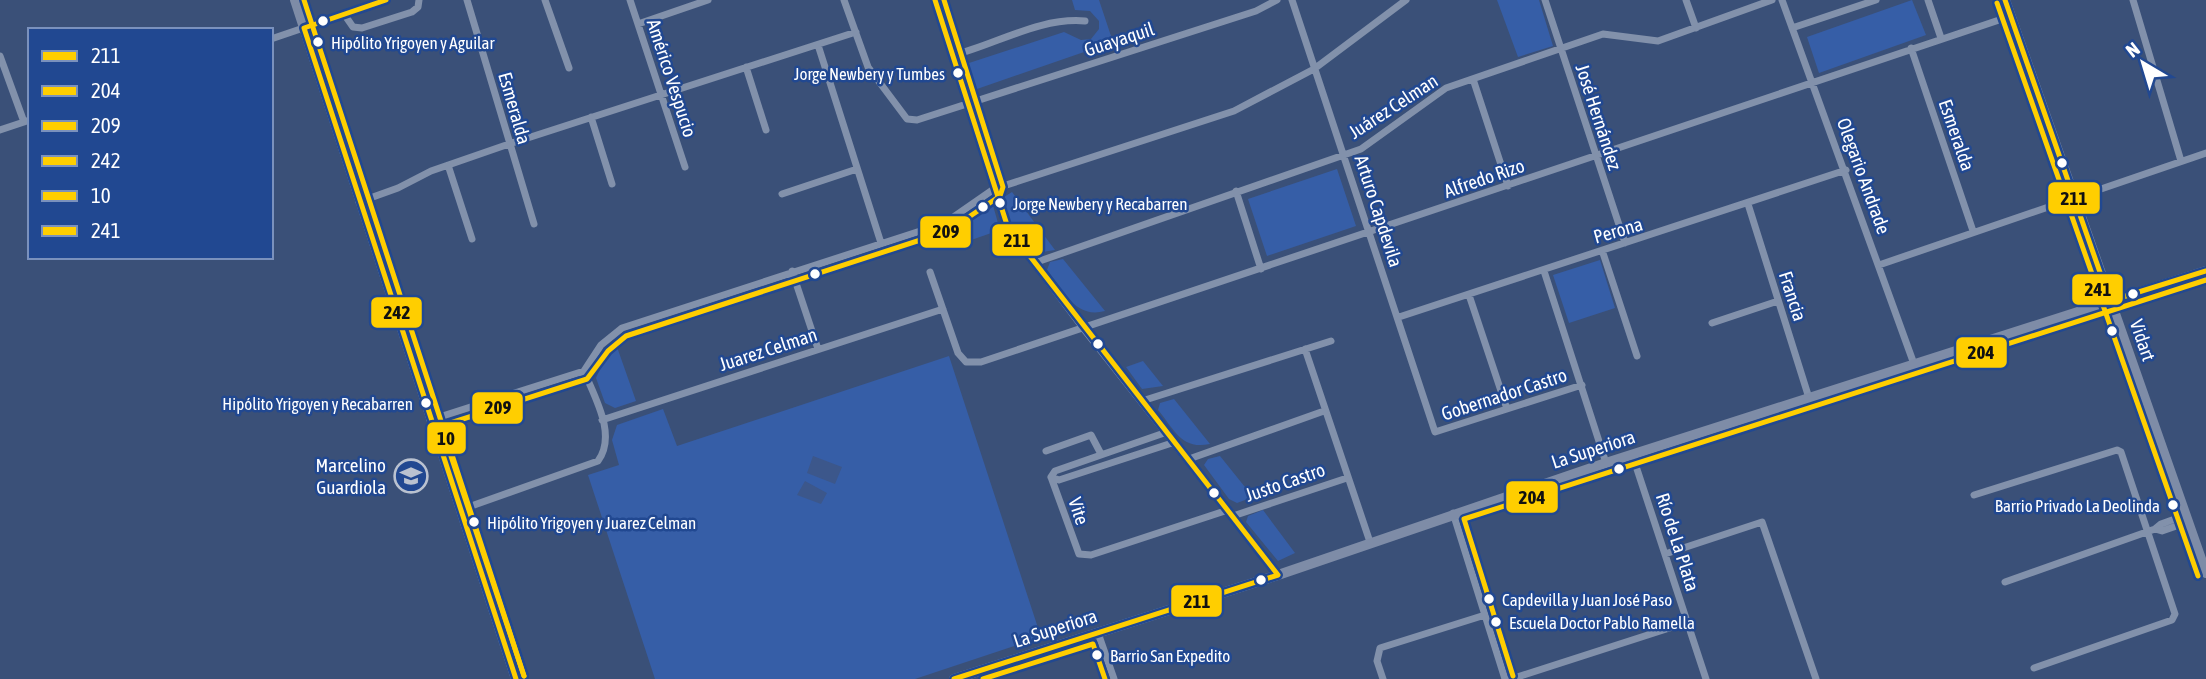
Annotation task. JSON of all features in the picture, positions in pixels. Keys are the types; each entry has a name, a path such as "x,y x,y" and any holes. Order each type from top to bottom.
{"main road":[{"path":"295,0 516,679"},
{"name":"Vidart","path":"2005,0 2206,573"},
{"name":"La Superiora","path":"954,679 986,674 1098,633 1278,575 1453,513 2206,271"}],"street":[{"path":"273,38 386,0"},
{"path":"344,14 353,27 362,28 412,12 418,7 419,0"},
{"name":"Esmeralda","path":"467,0 534,224"},
{"path":"545,0 569,68"},
{"name":"Américo Vespucio","path":"630,0 685,167"},
{"path":"638,24 708,0"},
{"path":"359,202 447,165 856,32 844,0"},
{"path":"935,0 1008,228 1083,328 1278,575"},
{"name":"Guayaquil","path":"856,32 874,78 907,119 917,120 1256,11 1277,0"},
{"name":"Arturo Capdevila","path":"1293,0 1435,432"},
{"path":"430,420 584,371 601,345 622,328 954,219 977,198 994,188 1234,111 1314,69 1394,4 1406,0"},
{"name":"José Hernández","path":"1545,0 1625,243"},
{"path":"1686,0 1696,28"},
{"name":"Juárez Celman","path":"1034,263 1344,155 1369,144 1438,92 1473,79 1603,34 1658,41 1772,0"},
{"name":"Olegario Andrade","path":"1782,0 1846,170 1914,364"},
{"path":"1792,28 1877,0"},
{"path":"1928,0 1941,38"},
{"path":"2133,0 2181,162"},
{"name":"Alfredo Rizo","path":"943,309 958,353 966,362 981,362 1369,234 2011,16"},
{"path":"954,55 1047,24 1070,20 1085,21"},
{"path":"818,45 881,243"},
{"name":"Esmeralda","path":"1911,48 1973,232"},
{"path":"0,56 27,121 0,130"},
{"path":"746,67 766,130"},
{"path":"1473,79 1508,187"},
{"path":"591,117 612,184"},
{"path":"1879,265 2206,153"},
{"path":"447,165 472,239"},
{"path":"782,194 857,169"},
{"name":"Perona","path":"1399,317 1846,170"},
{"path":"1236,191 1261,269"},
{"name":"Francia","path":"1748,204 1810,398"},
{"path":"1602,250 1637,356"},
{"path":"792,271 818,349"},
{"path":"1544,271 1606,463"},
{"path":"930,272 943,309"},
{"path":"1469,295 1507,409"},
{"path":"1712,323 1778,300"},
{"name":"Juarez Celman","path":"602,419 943,309"},
{"path":"1142,401 1331,341"},
{"path":"1305,349 1370,542"},
{"path":"460,510 598,461 604,453 606,435 584,371"},
{"name":"Gobernador Castro","path":"1435,432 1582,385"},
{"path":"1189,459 1324,411"},
{"path":"1167,432 1055,471 1051,477 1059,480 1175,442"},
{"path":"1046,451 1091,435 1101,454"},
{"path":"1974,495 2117,450 2122,452 2152,531 2175,614 2172,620 2034,668"},
{"name":"Río de La Plata","path":"1633,454 1706,679"},
{"name":"Vite","path":"1051,477 1079,554"},
{"name":"Justo Castro","path":"1079,554 1091,555 1347,478"},
{"path":"1453,513 1505,679"},
{"path":"2005,582 2152,531 2162,531 2187,519"},
{"path":"1665,554 1762,522 1816,679"},
{"path":"1383,679 1377,661 1380,648 1485,615"},
{"path":"1511,679 1688,622"},
{"path":"1098,633 1114,679"}],"shaded area":[{"path":"1072,0 1099,0 1113,42 977,89 970,86 965,69 969,63 1064,32 1081,40 1091,39 1099,29 1099,21 1090,11 1075,10"},
{"path":"1497,0 1539,0 1553,46 1518,57"},
{"path":"1912,0 1926,35 1819,73 1807,37"},
{"path":"1337,169 1356,226 1267,256 1248,199"},
{"path":"1012,192 1055,250 1042,252 1027,249 1007,212 1004,197"},
{"path":"982,199 992,202 1000,230 951,247 947,239"},
{"path":"1063,259 1105,311 1086,311 1065,294 1047,270 1050,262"},
{"path":"1600,260 1615,308 1569,323 1553,275"},
{"path":"611,346 617,347 636,401 615,408 605,403 596,378"},
{"path":"949,356 1041,637 915,679 655,679 588,475 619,465 612,440 617,425 663,409 677,446"},
{"path":"1143,361 1163,386 1142,389 1126,367"},
{"path":"1174,399 1210,444 1192,444 1174,431 1158,410 1160,403"},
{"path":"813,456 842,467 835,484 807,473"},
{"path":"1220,456 1253,497 1237,503 1229,499 1204,465 1208,459"},
{"path":"805,481 827,493 821,504 797,495"},
{"path":"1263,510 1295,553 1278,561 1246,522 1248,516"}],"transit line":[{"name":"10","path":"304,0 524,676"},
{"name":"242","path":"386,0 304,28 516,679"},
{"name":"211","path":"935,0 1008,228 1278,575 954,679"},
{"name":"209","path":"524,676 441,426 587,379 608,351 626,336 948,231 1000,196 1003,187 944,0"},
{"name":"211","path":"2005,0 2110,301 2206,271"},
{"name":"241","path":"1997,3 2198,576"},
{"name":"204","path":"1513,676 1464,519 2206,280"},
{"name":"204","path":"983,679 1093,644 1105,679"}],"place":[{"name":"Hipólito Yrigoyen y Aguilar","path":"318,42"},
{"name":"Jorge Newbery y Tumbes","path":"958,73"},
{"name":"Jorge Newbery y Recabarren","path":"1000,203"},
{"name":"Hipólito Yrigoyen y Recabarren","path":"426,403"},
{"name":"Marcelino Guardiola","path":"411,476"},
{"name":"Barrio Privado La Deolinda","path":"2173,505"},
{"name":"Hipólito Yrigoyen y Juarez Celman","path":"474,522"},
{"name":"Capdevilla y Juan José Paso","path":"1489,599"},
{"name":"Escuela Doctor Pablo Ramella","path":"1496,622"},
{"name":"Barrio San Expedito","path":"1097,655"}]}
